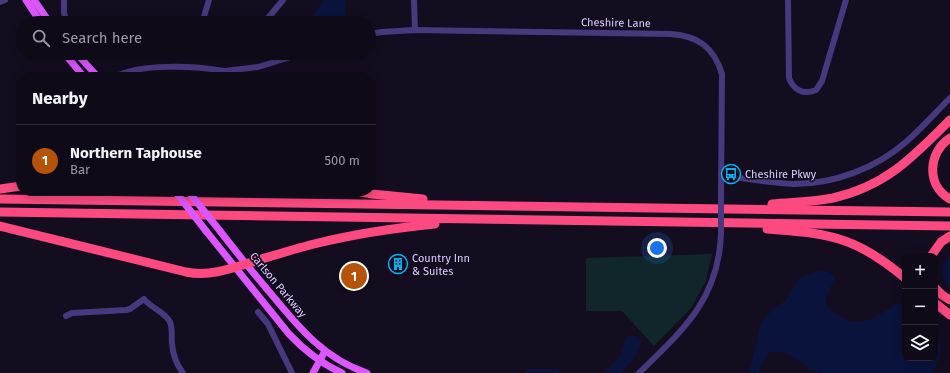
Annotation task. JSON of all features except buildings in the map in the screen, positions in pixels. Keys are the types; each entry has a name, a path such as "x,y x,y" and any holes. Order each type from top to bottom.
{"highway":[{"path":"728,208 823,199 844,195 859,190 887,176 905,164 950,120"},
{"path":"950,138 938,150 934,161 933,177 938,188 950,199"},
{"path":"0,189 16,187"},
{"path":"376,194 494,205"},
{"path":"0,198 950,212"},
{"path":"0,212 950,226"},
{"path":"0,226 192,273 214,273 314,244 390,228 496,220"},
{"path":"734,223 755,229 814,234 846,241 876,257 902,276"},
{"path":"933,253 941,242 950,236"},
{"path":"936,289 950,300"},
{"path":"938,305 950,315"}],"main road":[{"path":"26,0 36,16"},
{"path":"34,0 45,16"},
{"path":"70,60 80,72"},
{"path":"82,60 93,72"},
{"name":"Carlson Parkway","path":"179,196 289,334 320,360 342,373"},
{"name":"Carlson Parkway","path":"192,196 246,264 309,338 325,351 344,363 367,373"},
{"path":"314,373 325,351"}],"street":[{"path":"0,2 5,0"},
{"path":"64,0 65,16"},
{"path":"204,16 209,0"},
{"path":"270,16 283,0"},
{"path":"414,0 415,30"},
{"path":"788,0 790,78 791,83 800,92 811,92 816,90 819,86 846,0"},
{"name":"Cheshire Lane","path":"376,33 415,30 681,34 698,40 711,51 716,58 722,74 721,233 715,275 705,298 698,309 678,334 639,373"},
{"path":"221,72 258,67 281,60"},
{"path":"126,72 131,70 153,68 210,68 225,71"},
{"path":"721,175 796,184 826,181 852,174 892,154 950,98"},
{"path":"66,316 72,312 126,310 130,309 144,299 148,304 170,318 173,352 175,360 183,373"},
{"path":"258,312 268,324 292,373"}],"green space":[{"path":"712,254 706,281 691,308 654,346 622,311 586,311 586,258"}],"shaded area":[{"path":"324,0 345,0 345,16 312,16"},
{"path":"950,257 950,288 943,276 942,268 946,260"},
{"path":"818,271 827,271 835,277 825,302 831,311 850,322 870,320 898,303 902,304 902,361 938,361 938,337 940,342 940,353 938,363 932,373 825,373 813,371 802,362 784,352 770,352 762,363 759,373 749,373 761,322 772,310 786,300 799,278"},
{"path":"629,336 637,336 641,340 634,358 621,373 603,373 620,357 626,339"},
{"path":"529,369 557,369 560,373 524,373"}],"place":[{"name":"Cheshire Pkwy","path":"731,174"},
{"name":"Country Inn & Suites","path":"398,264"},
{"name":"Northern Taphouse","path":"354,276"}]}
